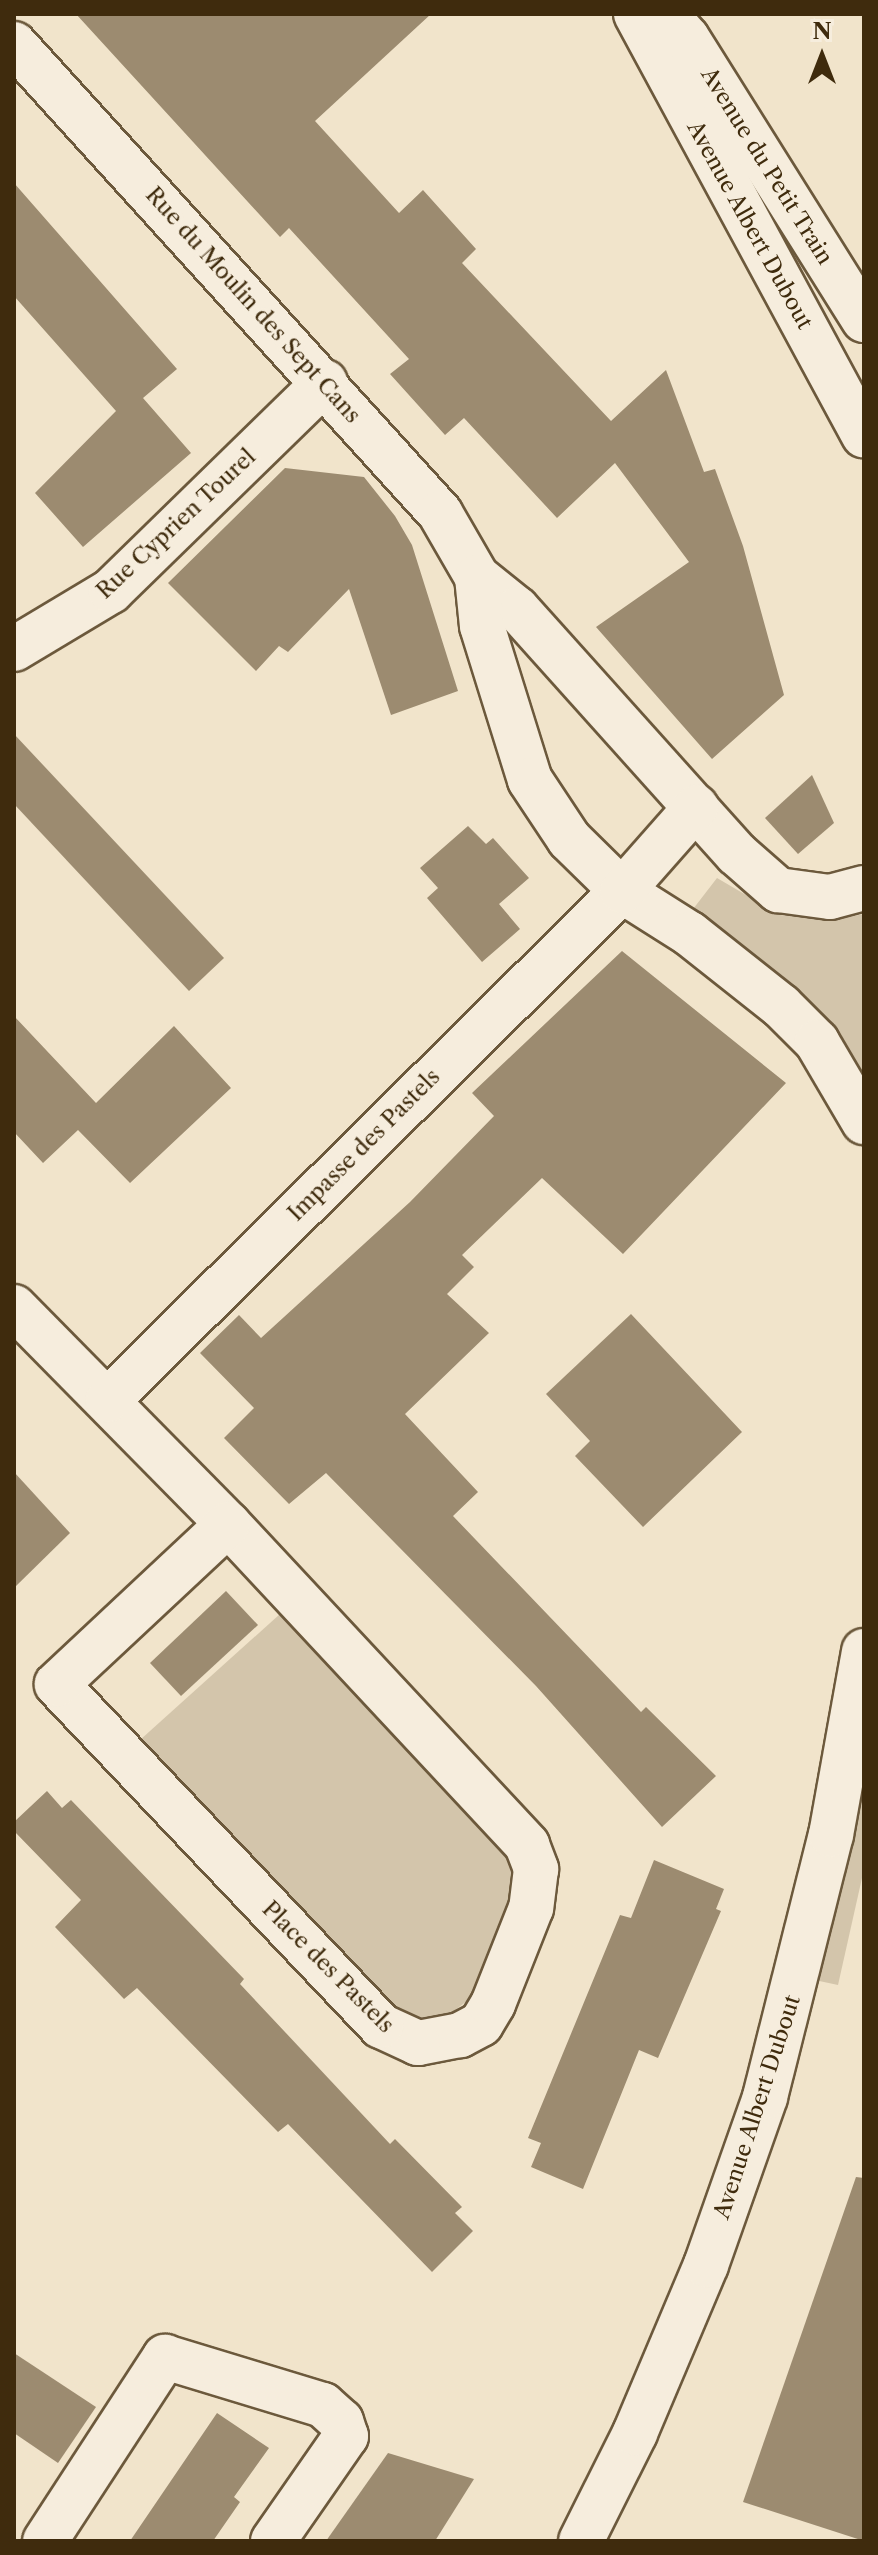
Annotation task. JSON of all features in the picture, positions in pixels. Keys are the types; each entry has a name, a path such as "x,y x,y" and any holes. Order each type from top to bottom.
{"street":[{"name":"Avenue Albert Dubout","path":"636,14 864,435"},
{"name":"Avenue du Petit Train","path":"666,14 864,320"},
{"name":"Rue du Moulin des Sept Cans","path":"14,44 325,382 440,513 477,577 517,609 696,807 778,890 830,897 864,888"},
{"name":"Rue Cyprien Tourel","path":"14,649 111,591 325,382"},
{"name":"Rue du Moulin des Sept Cans","path":"477,577 482,626 530,780 569,839 622,891 690,934 781,1006 817,1042 864,1122"},
{"path":"622,891 696,807"},
{"name":"Impasse des Pastels","path":"108,1400 622,891"},
{"name":"Place des Pastels","path":"14,1307 228,1524 527,1845 536,1869 531,1908 493,2004 481,2024 460,2035 418,2043 400,2039 381,2026 57,1684 228,1524"},
{"name":"Avenue Albert Dubout","path":"581,2541 635,2433 706,2265 765,2097 831,1835 864,1651"},
{"path":"45,2541 165,2357 323,2405 341,2421 346,2436 273,2541"}],"shaded area":[{"path":"717,878 780,915 834,920 864,914 864,1090 690,913"},
{"path":"280,1614 513,1856 514,1903 475,1995 447,2016 416,2020 403,2015 140,1740"},
{"path":"864,1768 864,1869 838,1985 810,1979"}],"building":[{"path":"76,14 431,14 315,121 399,213 423,190 476,249 462,263 611,421 666,370 704,472 715,469 743,546 784,695 712,759 596,627 689,562 615,463 557,518 464,418 445,435 390,374 409,359 289,228 280,237"},
{"path":"14,183 177,369 143,398 191,453 83,547 35,493 116,411 14,296"},
{"path":"285,468 364,477 395,516 412,545 458,691 391,715 349,589 288,652 279,646 256,671 168,583"},
{"path":"14,734 224,958 189,991 14,804"},
{"path":"812,775 834,823 798,854 765,818"},
{"path":"468,826 486,844 493,838 529,878 499,904 520,929 482,962 427,898 438,888 420,868"},
{"path":"622,951 786,1083 623,1254 542,1178 462,1255 474,1267 447,1294 489,1333 405,1414 478,1492 453,1516 641,1712 646,1707 716,1776 662,1827 536,1686 326,1473 289,1504 224,1438 254,1408 200,1353 239,1315 261,1338 410,1202 494,1116 472,1093"},
{"path":"14,1016 96,1103 174,1026 231,1088 130,1183 78,1130 43,1163 14,1132"},
{"path":"631,1314 742,1432 643,1527 575,1456 590,1441 546,1394"},
{"path":"14,1472 70,1533 14,1588"},
{"path":"226,1591 258,1625 181,1696 150,1663"},
{"path":"47,1791 62,1808 71,1800 244,1979 240,1984 390,2144 395,2139 462,2207 455,2213 473,2231 432,2272 288,2124 278,2132 137,1988 124,1999 55,1927 81,1900 14,1831 14,1822"},
{"path":"654,1860 724,1889 716,1909 721,1911 658,2058 639,2050 583,2189 531,2167 541,2143 528,2138 620,1915 631,1918"},
{"path":"856,2177 864,2178 864,2541 743,2502"},
{"path":"14,2353 96,2407 58,2463 14,2433"},
{"path":"217,2413 269,2448 234,2497 240,2502 213,2541 130,2541"},
{"path":"388,2453 474,2479 435,2541 326,2541"}]}
